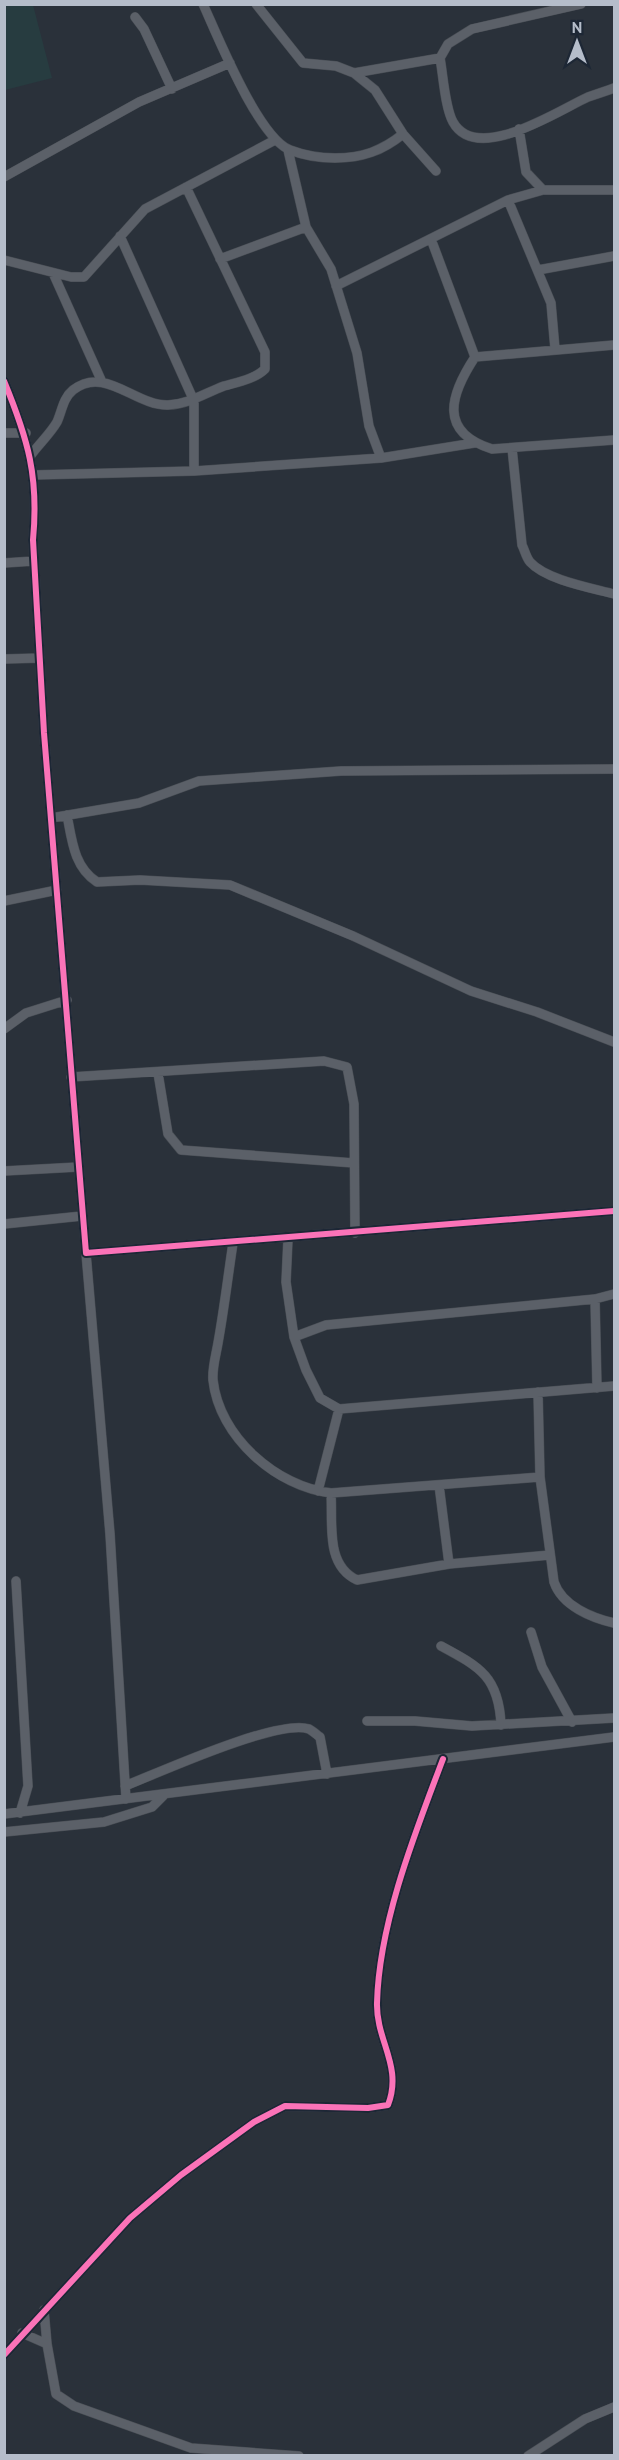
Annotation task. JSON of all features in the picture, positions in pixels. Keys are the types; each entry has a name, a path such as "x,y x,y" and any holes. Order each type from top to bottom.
{"street":[{"path":"203,4 250,103 276,140 288,150 324,158 357,156 382,149 403,134"},
{"path":"256,4 303,63 336,66 354,73 375,90 403,134 436,171"},
{"path":"581,4 472,29 448,44 440,58 453,121 461,130 475,137 502,136 556,116 587,98 615,88"},
{"path":"135,17 172,89"},
{"path":"354,73 440,58"},
{"path":"4,177 111,120 139,102 230,63"},
{"path":"519,129 526,172 543,190"},
{"path":"4,260 53,273 84,277 145,209 276,140"},
{"path":"288,150 306,227 326,258 357,353 372,440 381,458"},
{"path":"31,455 57,421 72,391 81,386 102,382 152,403 168,405 194,400 260,374 267,363 265,352 186,187"},
{"path":"336,286 508,200 543,190 615,190"},
{"path":"508,200 551,303 555,349"},
{"path":"220,259 306,227"},
{"path":"120,236 194,400 194,471"},
{"path":"431,239 475,357"},
{"path":"538,270 615,256"},
{"path":"53,273 102,382"},
{"path":"475,357 615,345"},
{"path":"475,357 463,375 454,403 455,419 462,435 474,443 492,449 615,440"},
{"path":"4,381 26,433 33,475 34,561 51,818 110,1534 126,1799"},
{"path":"4,433 26,433"},
{"path":"33,475 194,471 381,458 474,443"},
{"path":"512,448 522,545 528,560 535,567 568,581 615,594"},
{"path":"4,563 34,561"},
{"path":"4,659 40,658"},
{"path":"51,818 139,803 199,782 342,771 615,770"},
{"path":"67,815 75,854 88,876 98,882 140,880 230,885 353,936 471,991 537,1012 615,1042"},
{"path":"4,901 57,891"},
{"path":"4,1029 26,1012 67,1000"},
{"path":"71,1077 324,1061 347,1067 354,1104 355,1233"},
{"path":"158,1072 168,1134 181,1150 354,1163"},
{"path":"4,1171 78,1167"},
{"path":"86,1253 288,1239 615,1211"},
{"path":"4,1224 82,1216"},
{"path":"288,1239 286,1282 294,1337 306,1370 320,1398 339,1409 615,1386"},
{"path":"233,1243 214,1361 213,1379 217,1398 227,1421 252,1452 286,1480 331,1493 540,1476"},
{"path":"294,1337 326,1325 595,1299 615,1294"},
{"path":"595,1299 597,1388"},
{"path":"538,1392 540,1476 550,1555 558,1594 592,1617 615,1623"},
{"path":"318,1491 339,1409"},
{"path":"439,1485 449,1564"},
{"path":"331,1493 335,1560 346,1575 357,1580 449,1564 550,1555"},
{"path":"16,1581 28,1786 20,1813"},
{"path":"531,1632 542,1667 572,1722"},
{"path":"441,1646 477,1665 489,1678 500,1702 501,1725"},
{"path":"367,1721 415,1721 472,1726 615,1718"},
{"path":"125,1786 262,1734 292,1729 308,1729 320,1737 327,1774"},
{"path":"4,1814 615,1737"},
{"path":"4,2355 130,2218 181,2175 254,2122 285,2106 368,2108 388,2105 393,2092 393,2066 378,2025 377,2001 387,1927 443,1759"},
{"path":"4,1832 104,1822 152,1807 165,1794"},
{"path":"44,2310 47,2344 56,2394 74,2406 191,2448 299,2456"},
{"path":"22,2333 47,2344"},
{"path":"528,2456 585,2419 615,2407"}],"green space":[{"path":"4,5 33,5 52,78 5,90"}],"cycle path":[{"path":"4,381 20,421 33,477 33,540 44,733 86,1253 614,1211"},
{"path":"4,2355 130,2218 181,2175 254,2122 285,2106 368,2108 388,2105 392,2091 392,2078 378,2017 379,1973 391,1910 400,1879 443,1759"}]}
